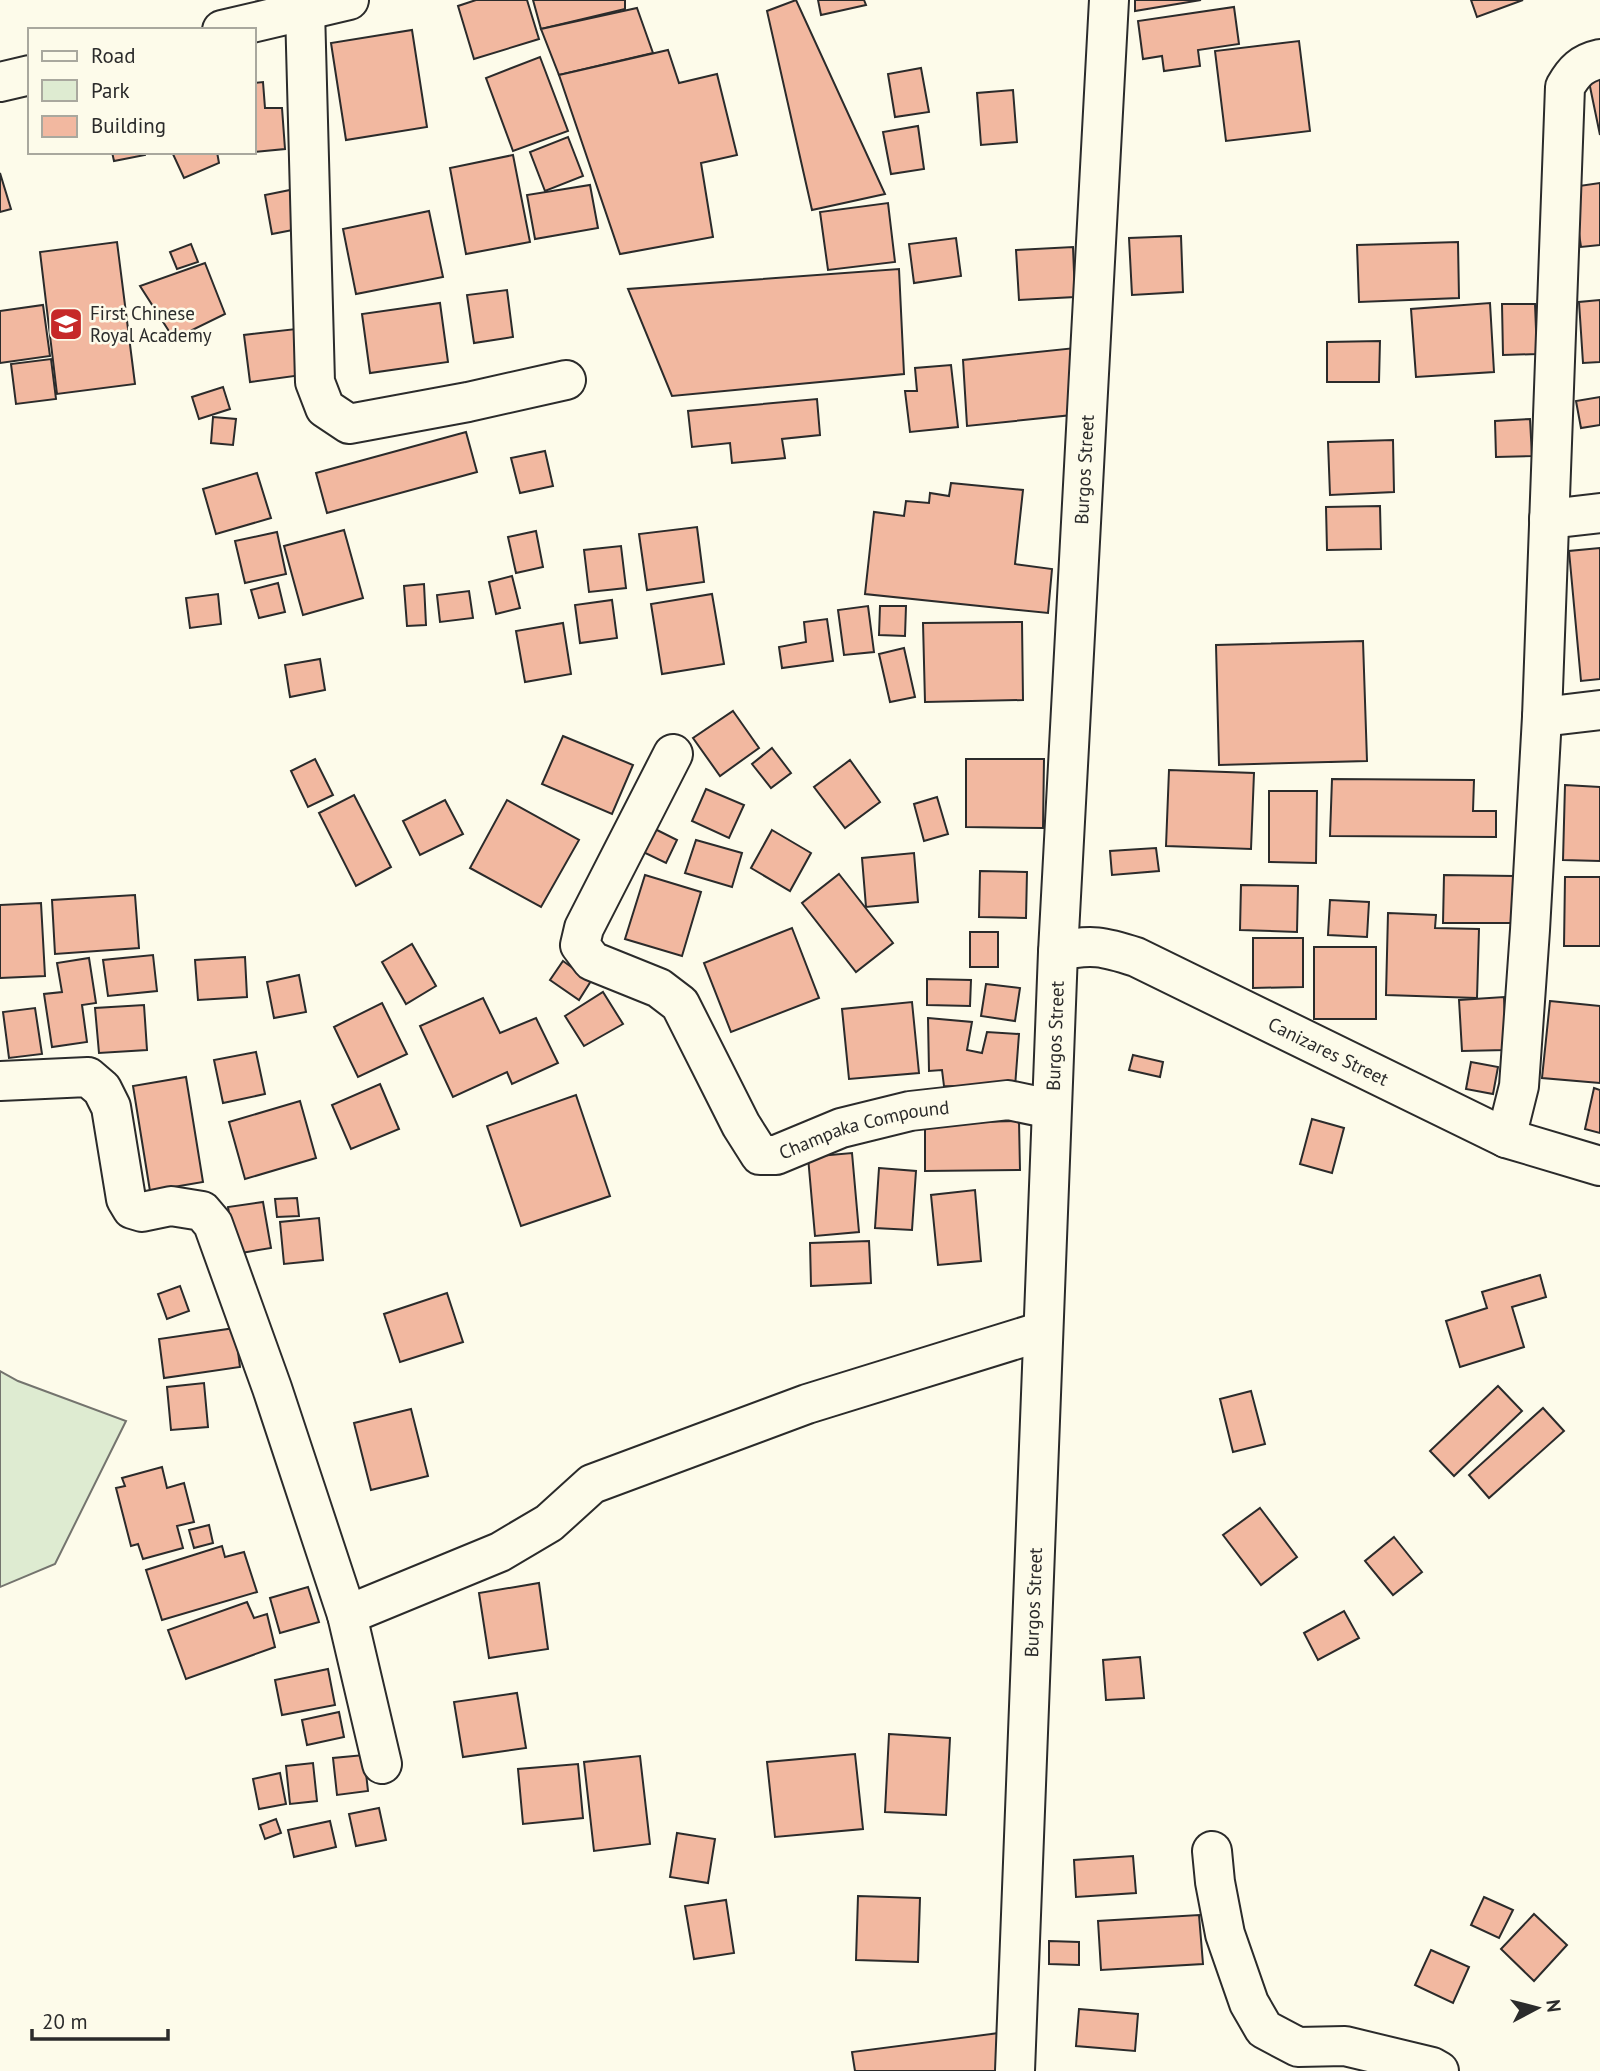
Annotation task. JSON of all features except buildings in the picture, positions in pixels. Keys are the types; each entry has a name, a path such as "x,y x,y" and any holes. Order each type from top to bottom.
{"street":[{"name":"Burgos Street","path":"1015,2071 1058,952 1109,0"},
{"path":"230,28 331,3 315,382 325,408 349,424 566,380"},
{"path":"1506,1138 1519,1086 1542,717 1565,87 1572,73 1586,62 1600,59"},
{"path":"0,82 28,75"},
{"path":"1549,519 1600,513"},
{"path":"1542,717 1600,710"},
{"name":"Champaka Compound","path":"673,754 583,928 580,945 592,961 659,988 680,1004 741,1125 760,1155 776,1155 841,1128 909,1111 1008,1100 1051,1109"},
{"name":"Canizares Street","path":"1058,952 1100,945 1136,957 1506,1138 1600,1166"},
{"path":"0,1081 88,1077 102,1089 111,1107 126,1199 132,1209 142,1212 171,1206 202,1211 213,1224 272,1388 347,1615 382,1764"},
{"path":"347,1615 500,1552 550,1523 593,1484 807,1404 1044,1331"},
{"path":"1212,1851 1225,1934 1249,2003 1264,2029 1298,2047 1345,2046 1439,2071"}],"green space":[{"path":"0,1371 18,1381 126,1421 55,1564 0,1587"}],"place":[{"name":"First Chinese Royal Academy","path":"66,324"}]}
